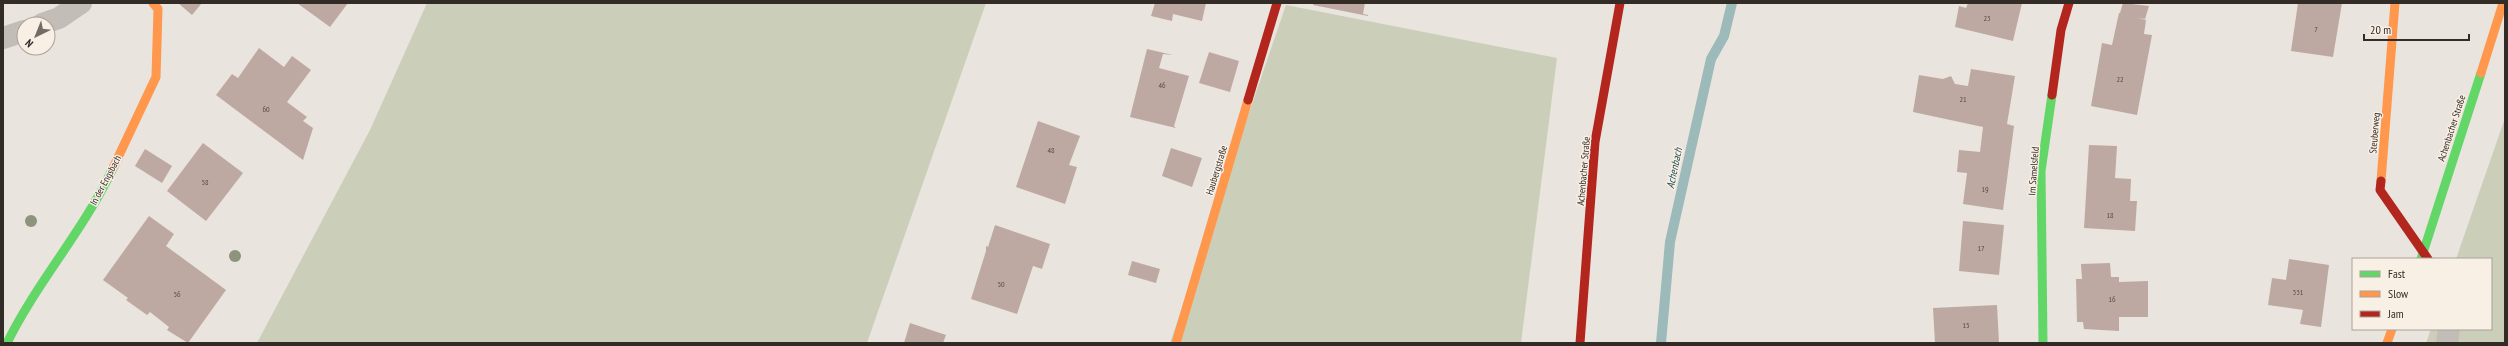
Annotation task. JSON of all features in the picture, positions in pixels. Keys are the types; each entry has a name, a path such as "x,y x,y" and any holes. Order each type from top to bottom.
{"street":[{"path":"56,19 81,3"},
{"name":"In der Engsbach","path":"7,343 22,312 102,191 156,77 158,9 153,3"},
{"name":"Haubergstraße","path":"1176,343 1277,3"},
{"name":"Achenbacher Straße","path":"1580,343 1595,142 1620,3"},
{"name":"Im Samelsfeld","path":"2042,343 2042,171 2061,30 2069,3"},
{"name":"Steuberweg","path":"2395,3 2380,190 2424,256"},
{"name":"Achenbacher Straße","path":"2424,256 2503,3"},
{"path":"3,38 16,34"},
{"path":"2386,343 2392,330"},
{"path":"2447,343 2449,330"}],"green space":[{"path":"427,3 986,3 867,343 257,343 370,130"},
{"path":"1286,5 1557,58 1521,343 1170,343"},
{"path":"2505,118 2505,343 2426,343 2431,330 2492,330 2492,258 2456,258"}],"building":[{"path":"178,3 202,3 192,15"},
{"path":"297,3 348,3 330,27"},
{"path":"1155,3 1206,3 1202,21 1173,14 1172,21 1151,16"},
{"path":"1314,3 1365,3 1363,14 1368,16 1313,5"},
{"path":"1968,3 2022,3 2013,41 1955,27 1959,6 1966,8"},
{"path":"2123,3 2149,6 2145,19 2138,18 2146,20 2144,34 2152,35 2137,115 2091,106 2102,43 2112,45 2119,13"},
{"path":"2298,3 2342,3 2333,57 2291,51"},
{"path":"259,48 284,67 292,56 311,70 287,102 307,117 303,121 313,128 303,160 216,95 232,74 238,78"},
{"path":"1147,49 1173,55 1163,54 1159,68 1189,76 1174,126 1176,128 1130,117"},
{"path":"1209,52 1239,61 1230,92 1199,83"},
{"path":"1971,69 2015,76 2007,124 2014,126 2003,210 1963,204 1967,173 1957,172 1959,150 1980,152 1983,127 1913,112 1919,75 1943,79 1951,76 1955,84 1968,86"},
{"path":"1038,121 1080,136 1069,165 1077,167 1065,204 1016,187"},
{"path":"203,143 243,173 206,221 167,191"},
{"path":"2089,145 2117,146 2115,178 2131,179 2130,201 2137,201 2135,231 2084,228"},
{"path":"1171,148 1202,158 1192,187 1162,176"},
{"path":"145,149 172,166 162,183 135,166"},
{"path":"149,216 174,234 166,246 226,290 188,343 167,330 169,327 150,312 147,315 126,300 128,298 103,280"},
{"path":"1963,221 2004,225 1999,275 1959,271"},
{"path":"995,225 1050,244 1042,269 1033,266 1017,314 971,299 986,251 986,246 988,247"},
{"path":"2289,259 2329,265 2321,327 2300,324 2303,310 2268,305 2272,278 2286,280"},
{"path":"1132,261 1160,269 1156,283 1128,275"},
{"path":"2110,263 2111,277 2119,277 2119,282 2148,281 2148,317 2119,317 2119,331 2084,329 2083,322 2077,322 2076,279 2082,279 2081,264"},
{"path":"1997,305 1999,343 1935,343 1933,308"},
{"path":"910,323 946,335 943,343 904,343"}],"waterway":[{"name":"Achenbach","path":"1661,343 1670,242 1711,59 1724,36 1732,3"}],"traffic: fast":[{"path":"2421,258 2481,73"},
{"path":"2043,343 2041,171 2052,95"},
{"path":"7,343 32,299 75,235 113,168"}],"traffic: slow":[{"path":"113,168 156,77 158,9 153,3"},
{"path":"2381,181 2395,3"},
{"path":"2481,73 2503,3"},
{"path":"1176,343 1248,100"},
{"path":"2387,343 2392,330"}],"traffic: jam":[{"path":"1248,100 1277,3"},
{"path":"1580,343 1595,142 1620,3"},
{"path":"2052,95 2061,30 2069,3"},
{"path":"2381,181 2380,190 2427,258"}]}
